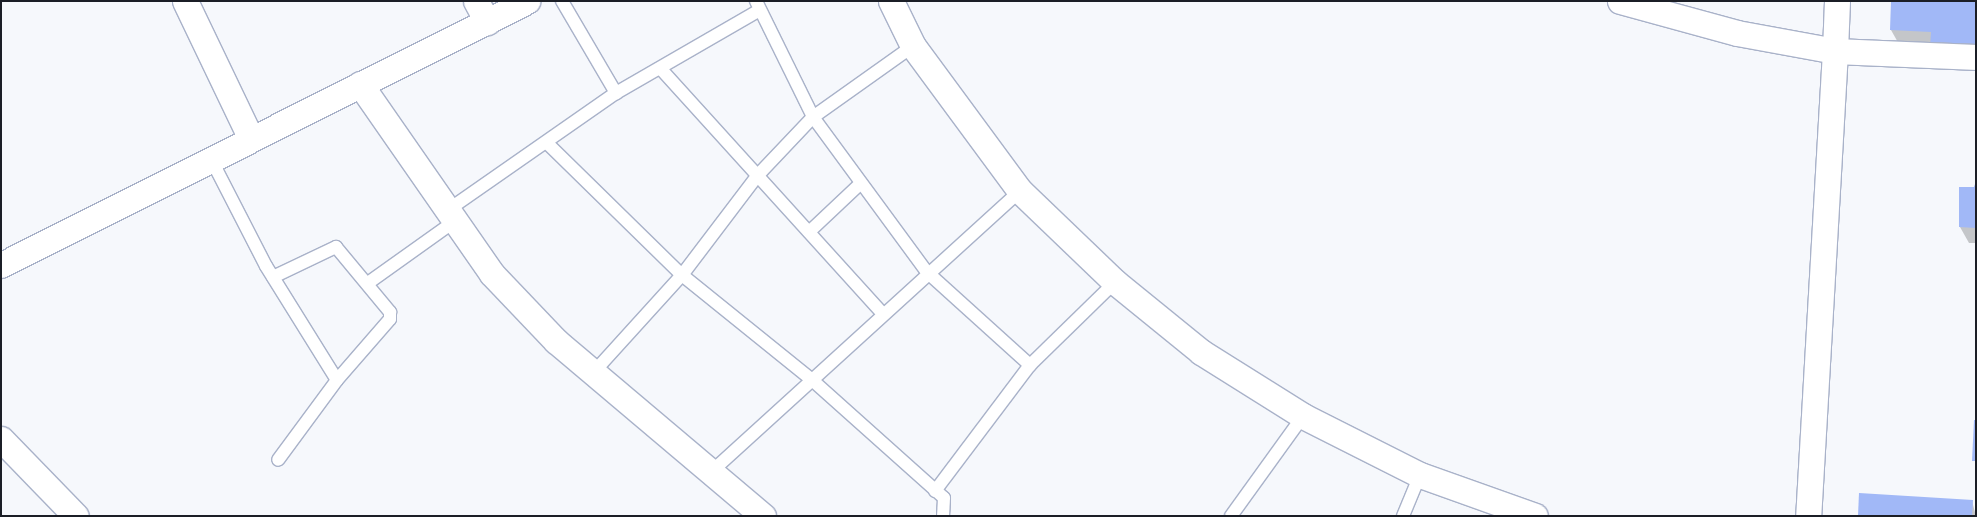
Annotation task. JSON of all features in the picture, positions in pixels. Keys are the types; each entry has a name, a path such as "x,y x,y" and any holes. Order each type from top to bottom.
{"street":[{"path":"185,1 251,139"},
{"path":"1,265 360,84 482,12 528,1"},
{"path":"891,1 913,46 1020,191 1115,282 1201,352 1303,416 1420,475 1535,516"},
{"path":"1620,1 1737,34 1835,51 1976,57"},
{"path":"1808,516 1837,1"},
{"path":"360,84 492,274 592,373 763,516"},
{"path":"1,439 76,516"}],"lane":[{"path":"562,1 616,92"},
{"path":"368,283 451,216 616,92 660,68 758,6 813,117 860,184 927,272 1030,365"},
{"path":"592,373 682,274 758,175 813,117 913,46"},
{"path":"660,68 882,313"},
{"path":"547,143 682,274 811,379 935,491 946,504 944,516"},
{"path":"211,159 273,277 337,380"},
{"path":"809,232 860,184"},
{"path":"710,472 927,272 1020,191"},
{"path":"273,277 331,247 343,250 390,312 388,326 337,380 278,460"},
{"path":"935,491 1030,365 1115,282"},
{"path":"1231,516 1303,416"},
{"path":"1403,516 1420,475"}],"building":[{"path":"1891,1 1976,1 1976,50 1930,47 1931,32 1890,30"},
{"path":"1976,181 1976,228 1959,227 1959,187 1974,187"},
{"path":"1974,420 1976,420 1976,461 1972,461"},
{"path":"1859,493 1973,500 1972,516 1858,516"}]}
